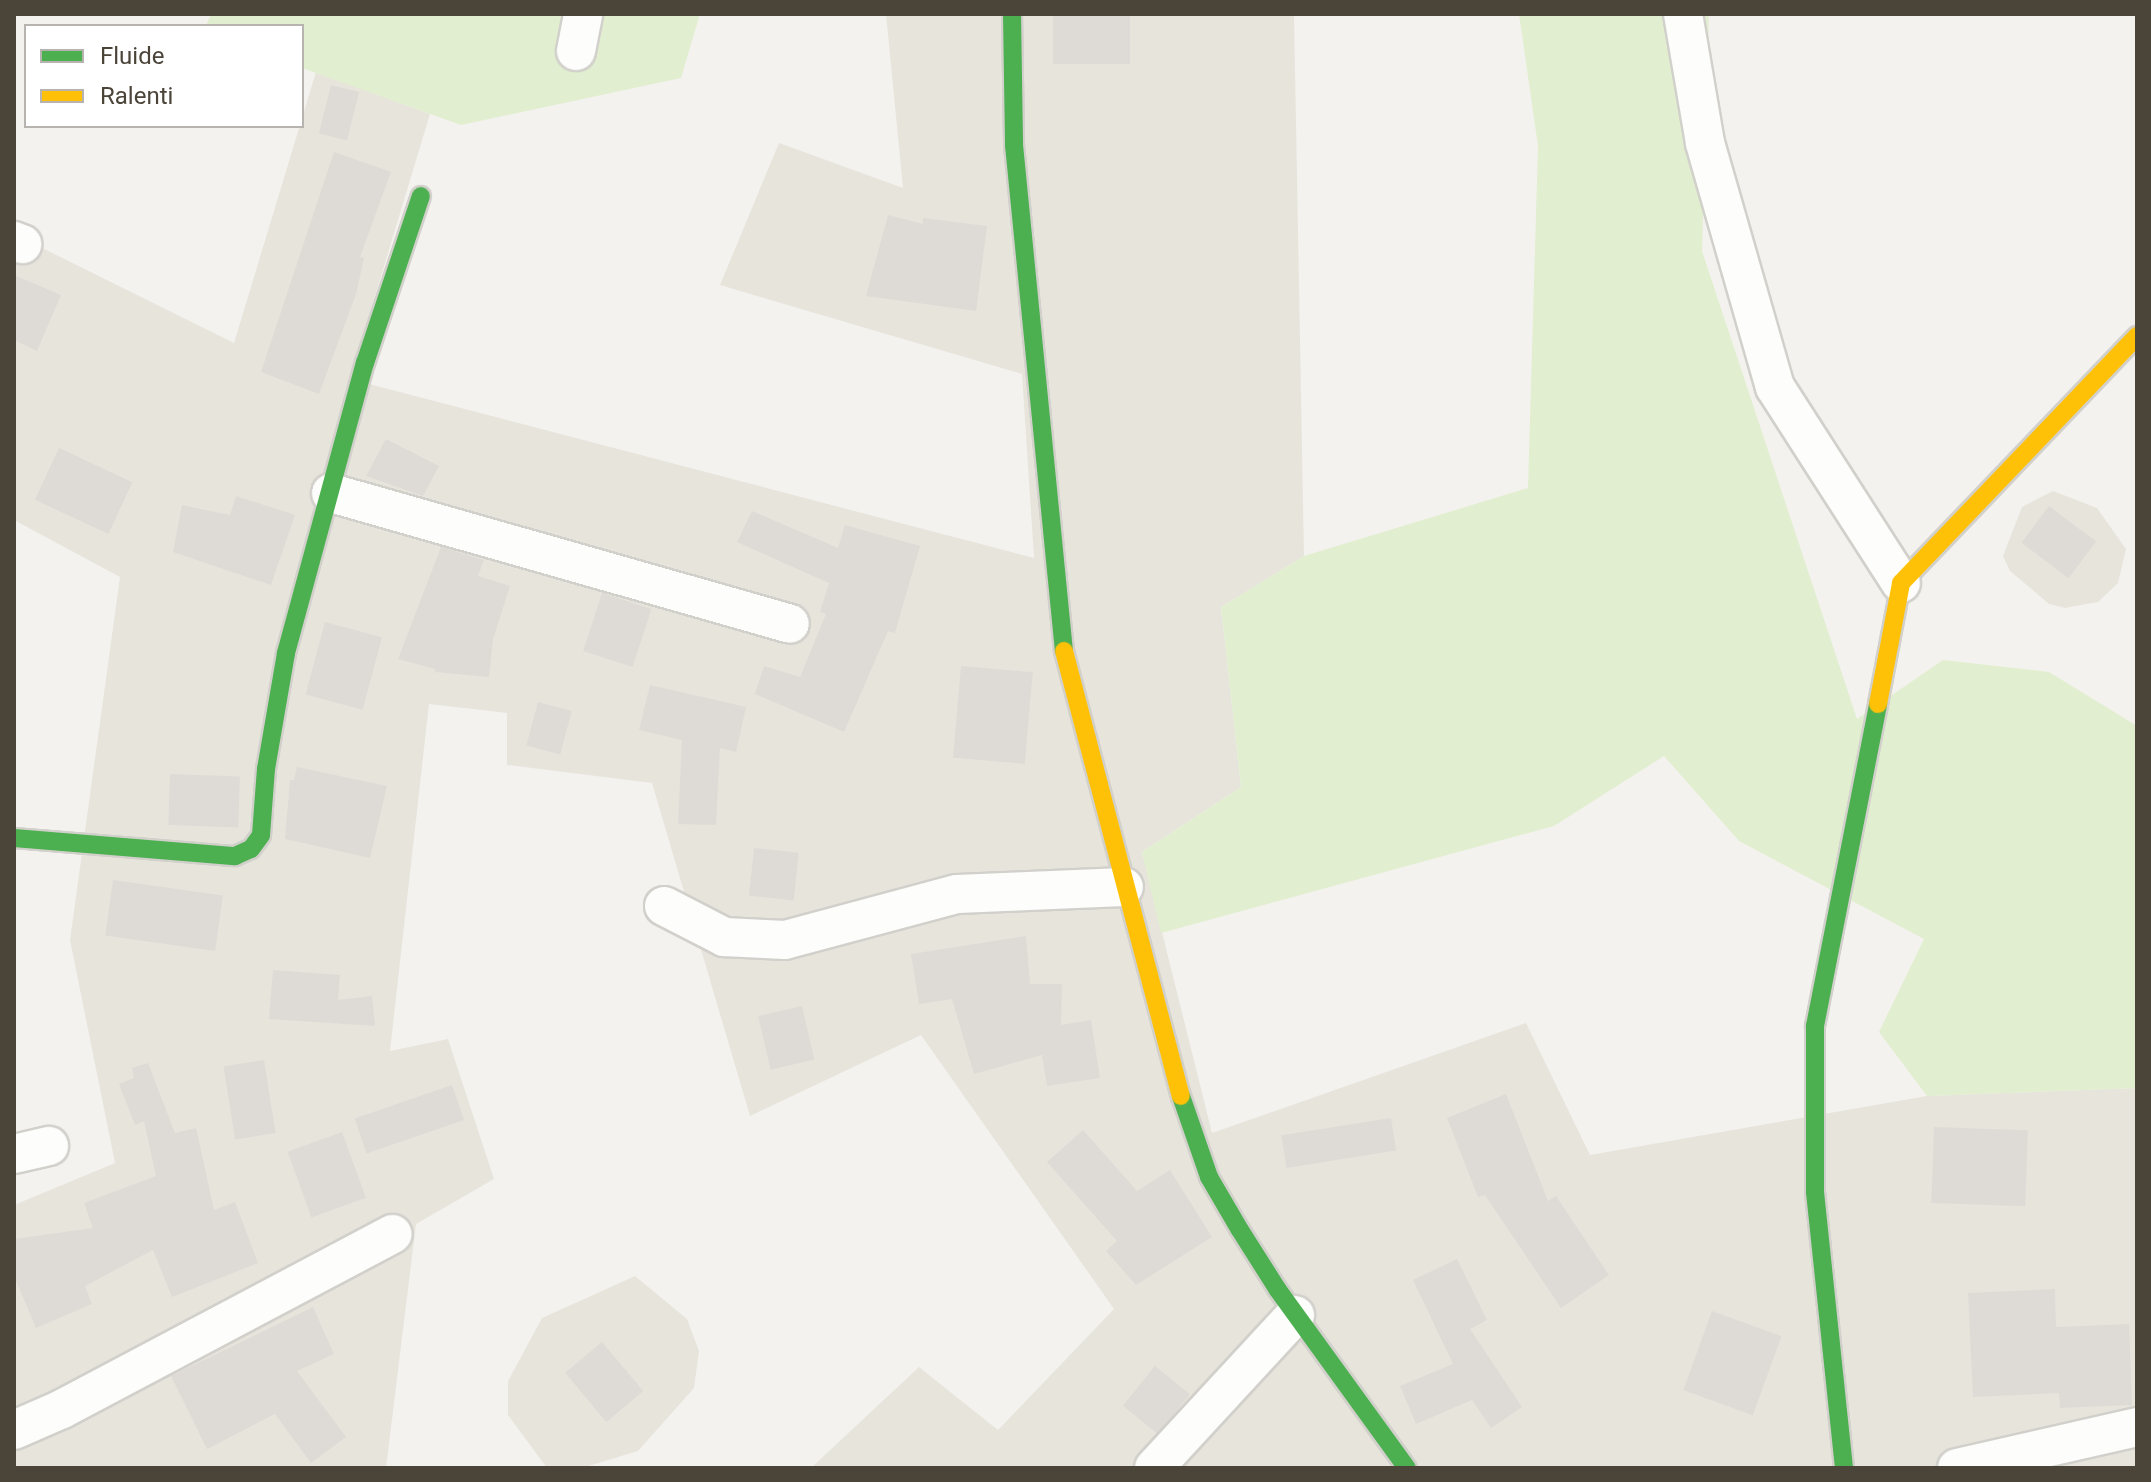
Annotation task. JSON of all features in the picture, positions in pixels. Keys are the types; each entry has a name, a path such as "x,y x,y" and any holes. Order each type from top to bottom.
{"street":[{"path":"576,51 583,14"},
{"path":"1012,14 1014,145 1060,632 1178,1088 1204,1163 1240,1230 1295,1315 1407,1468"},
{"path":"1683,14 1705,143 1775,387 1901,583"},
{"path":"14,838 235,856 251,849 261,835 266,769 286,653 365,363 421,196"},
{"path":"1844,1468 1815,1192 1815,1026 1901,583 2137,336"},
{"path":"331,493 790,624"},
{"path":"664,906 724,937 785,940 957,894 1124,887"},
{"path":"14,1430 62,1409 392,1234"},
{"path":"1154,1468 1295,1315"},
{"path":"1957,1468 2137,1427"}],"shaded area":[{"path":"886,14 1294,14 1304,556 1221,607 1241,787 1142,852 1212,1133 1526,1023 1590,1155 1927,1096 2137,1088 2137,1468 811,1468 919,1367 998,1430 1114,1309 921,1035 750,1116 652,783 507,765 507,713 429,704 390,1051 448,1039 494,1179 416,1224 386,1468 14,1468 14,1205 115,1163 70,940 120,577 14,520 14,234 234,343 299,128 304,128 304,112 316,72 430,114 350,379 1034,558 1022,374 720,285 779,143 903,188"},
{"path":"2053,491 2097,508 2126,549 2118,583 2098,602 2065,608 2049,604 2010,571 2003,556 2022,507"},
{"path":"635,1276 687,1319 699,1351 694,1388 638,1451 585,1467 547,1468 508,1415 508,1381 542,1318"}],"green space":[{"path":"211,14 700,14 681,78 461,125 304,69 304,24 207,24"},
{"path":"1519,14 1709,14 1702,251 1857,719 1943,660 2049,672 2137,726 2137,1088 1927,1096 1879,1032 1924,939 1739,841 1664,756 1554,826 1161,933 1142,852 1241,787 1221,607 1304,556 1528,488 1538,146"}],"building":[{"path":"1053,14 1130,14 1130,64 1053,64"},
{"path":"331,85 359,92 347,141 319,134"},
{"path":"334,152 391,172 360,257 364,258 356,294 319,394 261,372"},
{"path":"888,215 923,224 923,218 987,226 976,311 866,296"},
{"path":"14,275 61,295 37,351 14,340"},
{"path":"386,439 439,466 423,496 366,476"},
{"path":"59,448 132,482 108,534 35,500"},
{"path":"236,496 295,515 271,585 173,552 182,505 230,515"},
{"path":"2049,506 2096,542 2068,578 2021,543"},
{"path":"752,511 838,548 845,525 920,546 895,633 888,631 844,732 755,694 764,666 800,677 826,614 820,612 829,583 737,542"},
{"path":"441,547 484,560 478,576 510,586 493,639 489,677 435,672 435,669 398,659"},
{"path":"602,593 651,609 633,667 583,651"},
{"path":"325,622 382,637 363,710 306,694"},
{"path":"961,666 1033,672 1025,764 953,758"},
{"path":"650,685 746,707 736,752 720,748 716,825 678,824 682,740 639,730"},
{"path":"538,702 572,711 560,755 526,745"},
{"path":"297,767 387,786 370,858 285,839 290,780 294,780"},
{"path":"170,774 240,776 238,827 168,825"},
{"path":"754,848 799,853 794,900 749,896"},
{"path":"113,880 223,895 215,951 105,935"},
{"path":"1026,936 1030,984 1062,984 1061,1025 1091,1020 1100,1078 1047,1086 1042,1055 974,1074 952,999 919,1004 911,954"},
{"path":"273,970 340,975 338,1000 372,996 375,1026 269,1019"},
{"path":"802,1006 814,1060 771,1070 758,1016"},
{"path":"264,1060 276,1133 235,1140 224,1066"},
{"path":"148,1063 175,1133 196,1128 214,1210 235,1202 258,1263 172,1297 153,1250 85,1286 92,1304 36,1328 14,1276 14,1239 93,1228 84,1203 156,1176 144,1121 135,1125 119,1084 134,1078 132,1068"},
{"path":"452,1085 464,1120 367,1154 355,1119"},
{"path":"1506,1094 1548,1201 1556,1196 1609,1275 1561,1308 1485,1195 1478,1197 1447,1118"},
{"path":"1391,1118 1396,1151 1287,1168 1281,1135"},
{"path":"1934,1127 2028,1130 2025,1206 1931,1203"},
{"path":"1083,1130 1137,1191 1170,1170 1212,1237 1136,1285 1106,1251 1117,1241 1047,1162"},
{"path":"342,1132 366,1198 311,1218 287,1152"},
{"path":"1457,1259 1487,1320 1470,1329 1522,1407 1491,1428 1472,1400 1416,1424 1400,1386 1453,1364 1413,1280"},
{"path":"2055,1289 2056,1327 2129,1324 2132,1405 2060,1408 2059,1393 1973,1397 1968,1293"},
{"path":"313,1307 334,1354 297,1371 346,1437 311,1463 275,1414 207,1449 171,1376"},
{"path":"1712,1311 1782,1336 1753,1415 1683,1390"},
{"path":"602,1342 643,1391 606,1422 565,1373"},
{"path":"1155,1366 1190,1394 1158,1434 1123,1406"}],"traffic: fast":[{"path":"1012,14 1014,145 1064,651"},
{"path":"14,838 235,856 251,849 261,835 266,769 286,653 365,363 421,196"},
{"path":"1844,1468 1815,1192 1815,1026 1878,704"},
{"path":"1181,1096 1209,1177 1240,1230 1278,1290 1407,1468"}],"traffic: slow":[{"path":"1878,704 1901,583 2137,336"},
{"path":"1064,651 1181,1096"}]}
